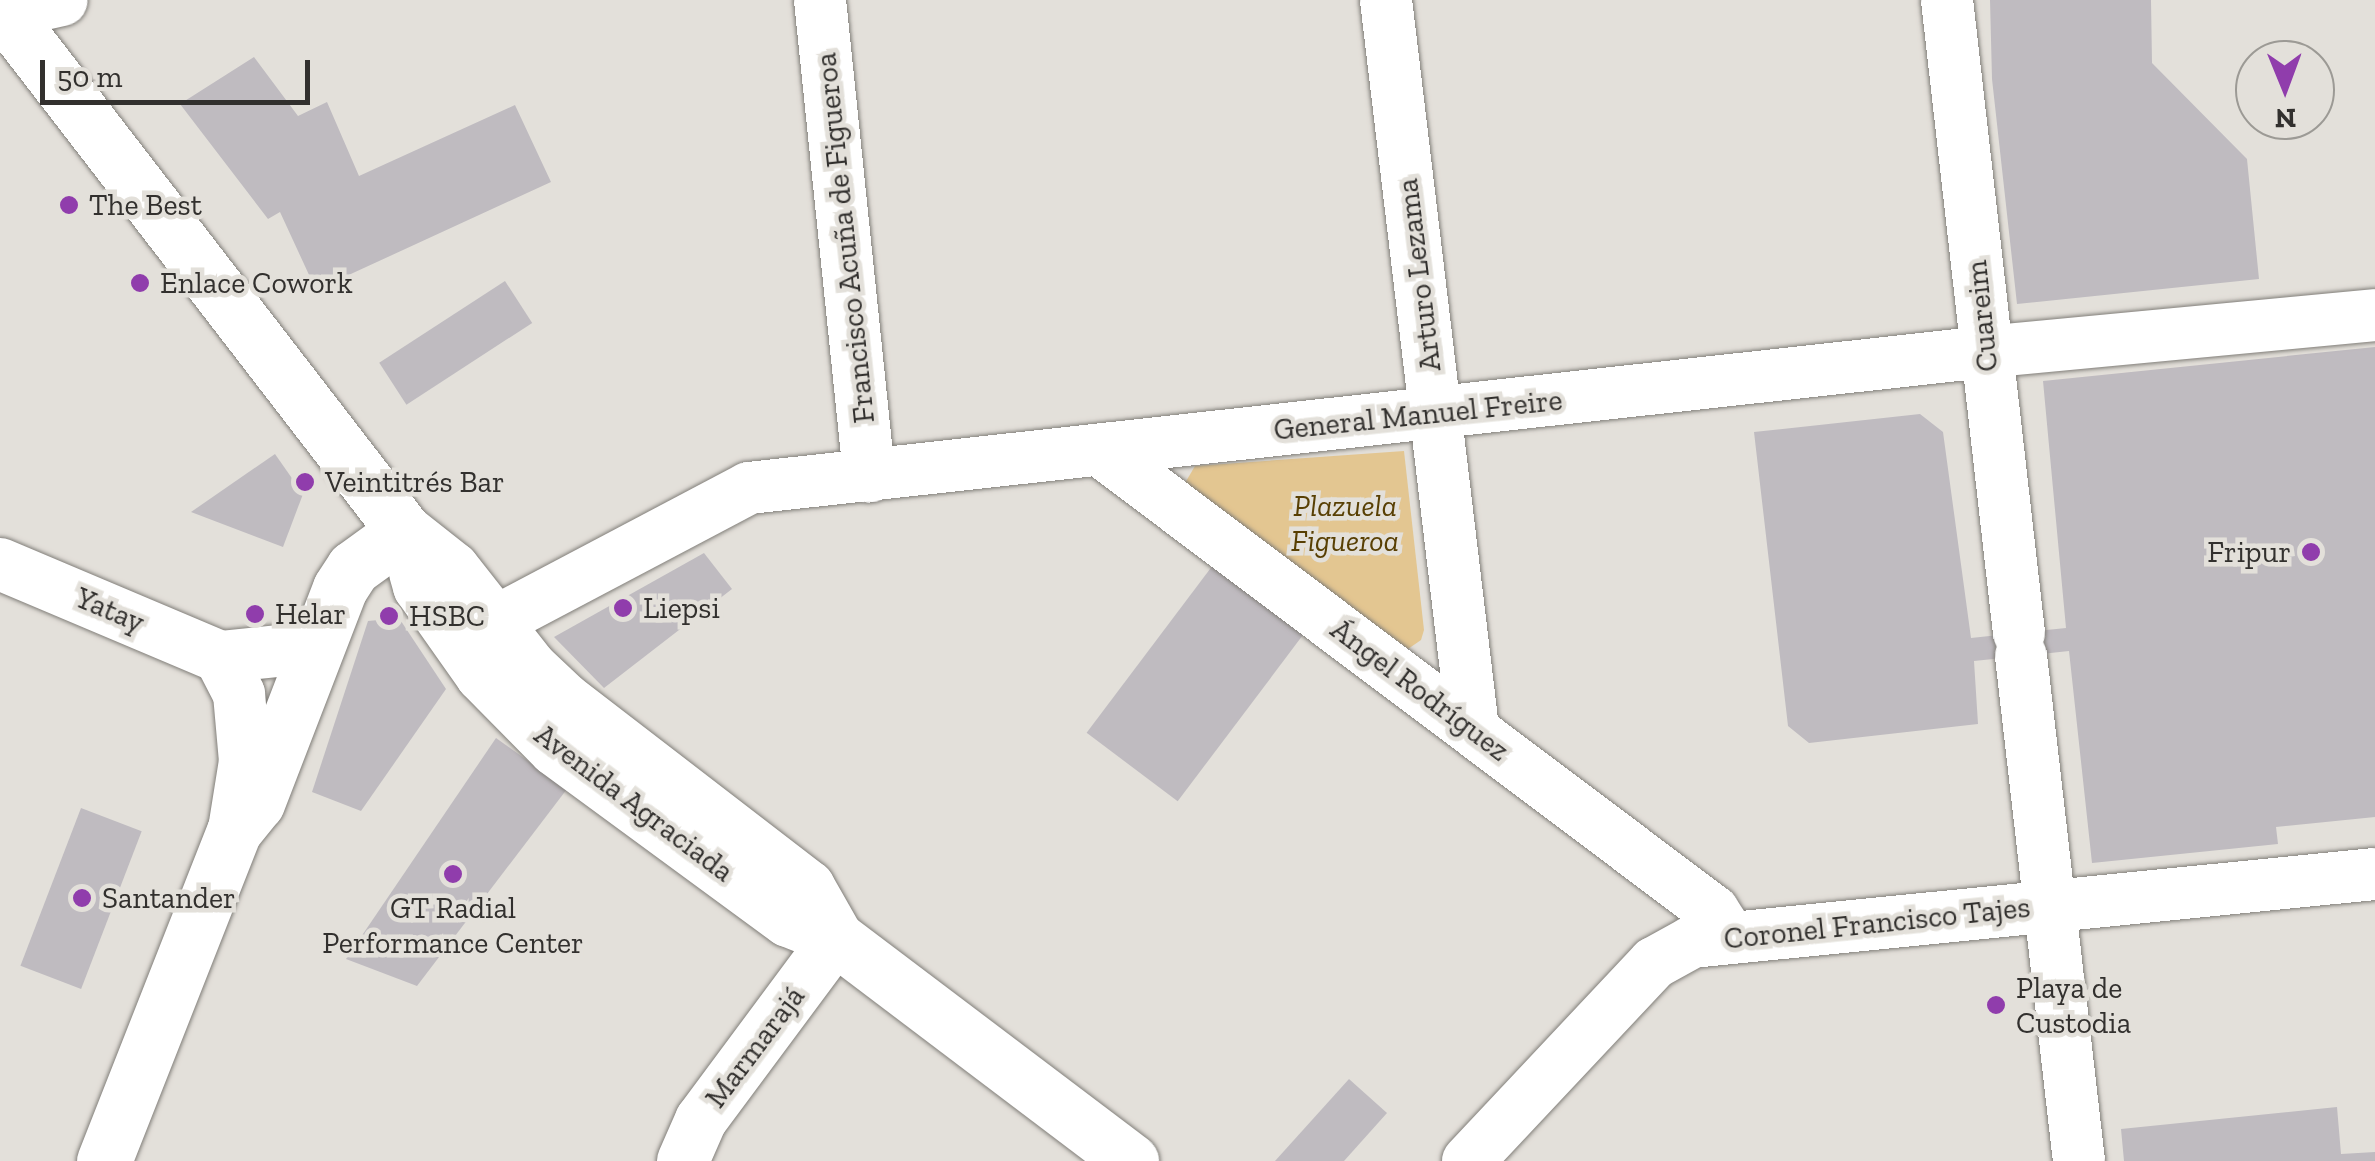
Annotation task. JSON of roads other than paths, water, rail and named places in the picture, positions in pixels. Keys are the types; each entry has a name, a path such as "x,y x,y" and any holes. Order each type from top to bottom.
{"main road":[{"name":"Avenida Agraciada","path":"2,10 404,531 452,569 530,668 592,725 807,886 836,938"},
{"name":"Avenida Agraciada","path":"404,531 420,586 482,674 555,748 788,919 836,938 1132,1161"},
{"path":"104,1161 234,831 258,803 318,636 352,568 404,531"}],"street":[{"path":"2,10 62,0"},
{"name":"Francisco Acuña de Figueroa","path":"820,0 869,476"},
{"name":"Arturo Lezama","path":"1386,0 1472,729"},
{"name":"Cuareim","path":"1947,0 2079,1161"},
{"name":"General Manuel Freire","path":"493,623 749,488 1985,352 2375,315"},
{"name":"Ángel Rodríguez","path":"1101,451 1714,911 1729,936"},
{"name":"Yatay","path":"0,564 230,676 318,636"},
{"path":"230,676 245,760 234,831"},
{"name":"Coronel Francisco Tajes","path":"1468,1161 1654,963 1692,942 2375,874"},
{"name":"Marmarajá","path":"683,1161 700,1120 836,938"}],"place":[{"name":"The Best","path":"69,205"},
{"name":"Enlace Cowork","path":"140,283"},
{"name":"Veintitrés Bar","path":"305,482"},
{"name":"Fripur","path":"2311,552"},
{"name":"Liepsi","path":"623,608"},
{"name":"Helar","path":"255,614"},
{"name":"HSBC","path":"389,616"},
{"name":"GT Radial Performance Center","path":"453,874"},
{"name":"Santander","path":"82,898"},
{"name":"Playa de Custodia","path":"1996,1005"}],"park label":[{"name":"Plazuela Figueroa","path":"1345,523"}]}
